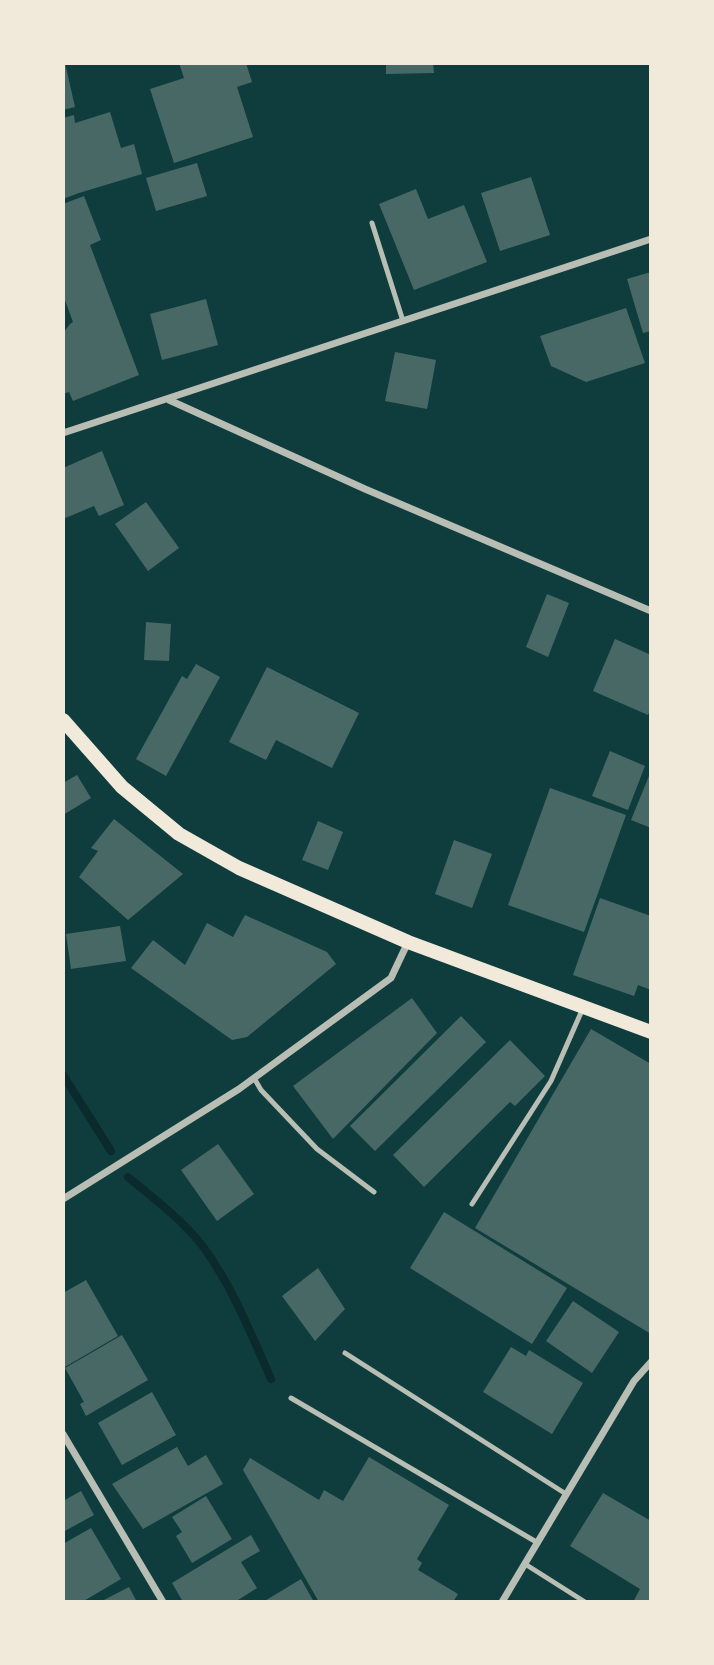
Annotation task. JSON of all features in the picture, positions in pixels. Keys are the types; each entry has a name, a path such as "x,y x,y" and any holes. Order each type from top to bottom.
{"main road":[{"path":"63,720 122,787 179,834 239,868 408,942 650,1029"}],"street":[{"path":"63,433 651,239"},
{"path":"169,399 365,489 651,611"},
{"path":"63,1199 239,1089 391,978 408,942"},
{"path":"502,1602 634,1381 650,1365"},
{"path":"63,1434 163,1602"}],"lane":[{"path":"372,223 403,321"},
{"path":"472,1204 551,1081 583,1007"},
{"path":"254,1078 261,1090 317,1149 374,1192"},
{"path":"345,1353 566,1494"},
{"path":"291,1398 538,1543"},
{"path":"525,1564 585,1602"}],"building":[{"path":"63,63 75,107 63,110"},
{"path":"179,63 246,63 252,82 237,87 253,137 174,163 150,89 184,78"},
{"path":"386,63 433,63 434,73 386,74"},
{"path":"110,112 121,148 134,144 142,174 63,199 63,118 74,115 75,123"},
{"path":"197,163 207,196 156,211 146,178"},
{"path":"531,177 550,235 500,251 481,193"},
{"path":"416,189 428,219 464,205 487,262 414,290 379,204"},
{"path":"84,196 101,240 90,245 139,375 73,401 69,392 63,394 63,333 73,322 63,295 63,204"},
{"path":"651,272 651,331 643,333 627,279"},
{"path":"206,299 218,345 162,360 150,314"},
{"path":"626,308 645,363 586,382 551,366 540,336"},
{"path":"395,352 436,360 427,409 385,401"},
{"path":"102,451 124,505 99,516 94,506 63,519 63,468"},
{"path":"146,502 179,548 148,571 115,524"},
{"path":"547,594 569,603 548,657 526,647"},
{"path":"146,622 171,624 169,661 144,660"},
{"path":"615,639 651,655 651,708 648,715 593,691"},
{"path":"196,664 220,677 166,776 136,759 182,676 187,679"},
{"path":"267,667 359,713 332,768 276,740 266,760 229,742"},
{"path":"610,751 645,766 628,810 592,796"},
{"path":"651,771 651,828 631,820"},
{"path":"77,775 91,798 63,815 63,783"},
{"path":"550,788 626,815 584,932 508,905"},
{"path":"114,819 183,874 128,920 79,877 98,851 91,848"},
{"path":"318,821 343,832 328,870 302,860"},
{"path":"454,840 492,854 472,908 435,894"},
{"path":"600,898 651,916 651,990 638,985 634,996 573,975"},
{"path":"245,915 327,952 336,964 247,1037 232,1040 131,968 153,940 185,965 207,923 233,937"},
{"path":"120,926 126,961 71,969 66,934"},
{"path":"412,998 437,1033 333,1139 293,1086"},
{"path":"461,1016 486,1042 375,1151 350,1126"},
{"path":"591,1029 651,1064 651,1334 475,1228"},
{"path":"510,1040 545,1076 515,1106 510,1102 424,1187 393,1155"},
{"path":"218,1144 254,1194 217,1221 181,1170"},
{"path":"444,1212 567,1288 532,1344 410,1268"},
{"path":"318,1268 345,1309 315,1341 282,1296"},
{"path":"86,1280 118,1336 63,1368 63,1293"},
{"path":"573,1301 619,1332 592,1373 546,1341"},
{"path":"122,1335 148,1380 86,1416 80,1404 84,1402 65,1368"},
{"path":"511,1347 526,1356 529,1350 583,1383 552,1434 483,1392"},
{"path":"152,1392 176,1435 122,1465 98,1423"},
{"path":"177,1447 188,1466 206,1455 223,1484 143,1529 112,1484"},
{"path":"369,1457 449,1505 417,1559 422,1563 418,1570 458,1594 453,1602 319,1602 243,1470 250,1458 319,1500 324,1490 343,1501"},
{"path":"81,1491 94,1515 63,1532 63,1501"},
{"path":"603,1493 651,1521 651,1602 633,1602 640,1589 570,1546"},
{"path":"206,1496 232,1539 192,1563 176,1536 182,1532 172,1517"},
{"path":"91,1528 121,1579 82,1602 63,1602 63,1544"},
{"path":"251,1535 260,1551 241,1562 257,1588 238,1600 239,1602 183,1602 172,1583"},
{"path":"301,1579 314,1602 263,1602"},
{"path":"129,1587 137,1602 100,1602"}],"waterway":[{"path":"63,1075 111,1151"},
{"path":"128,1177 178,1219 204,1248 233,1295 271,1379"}]}
